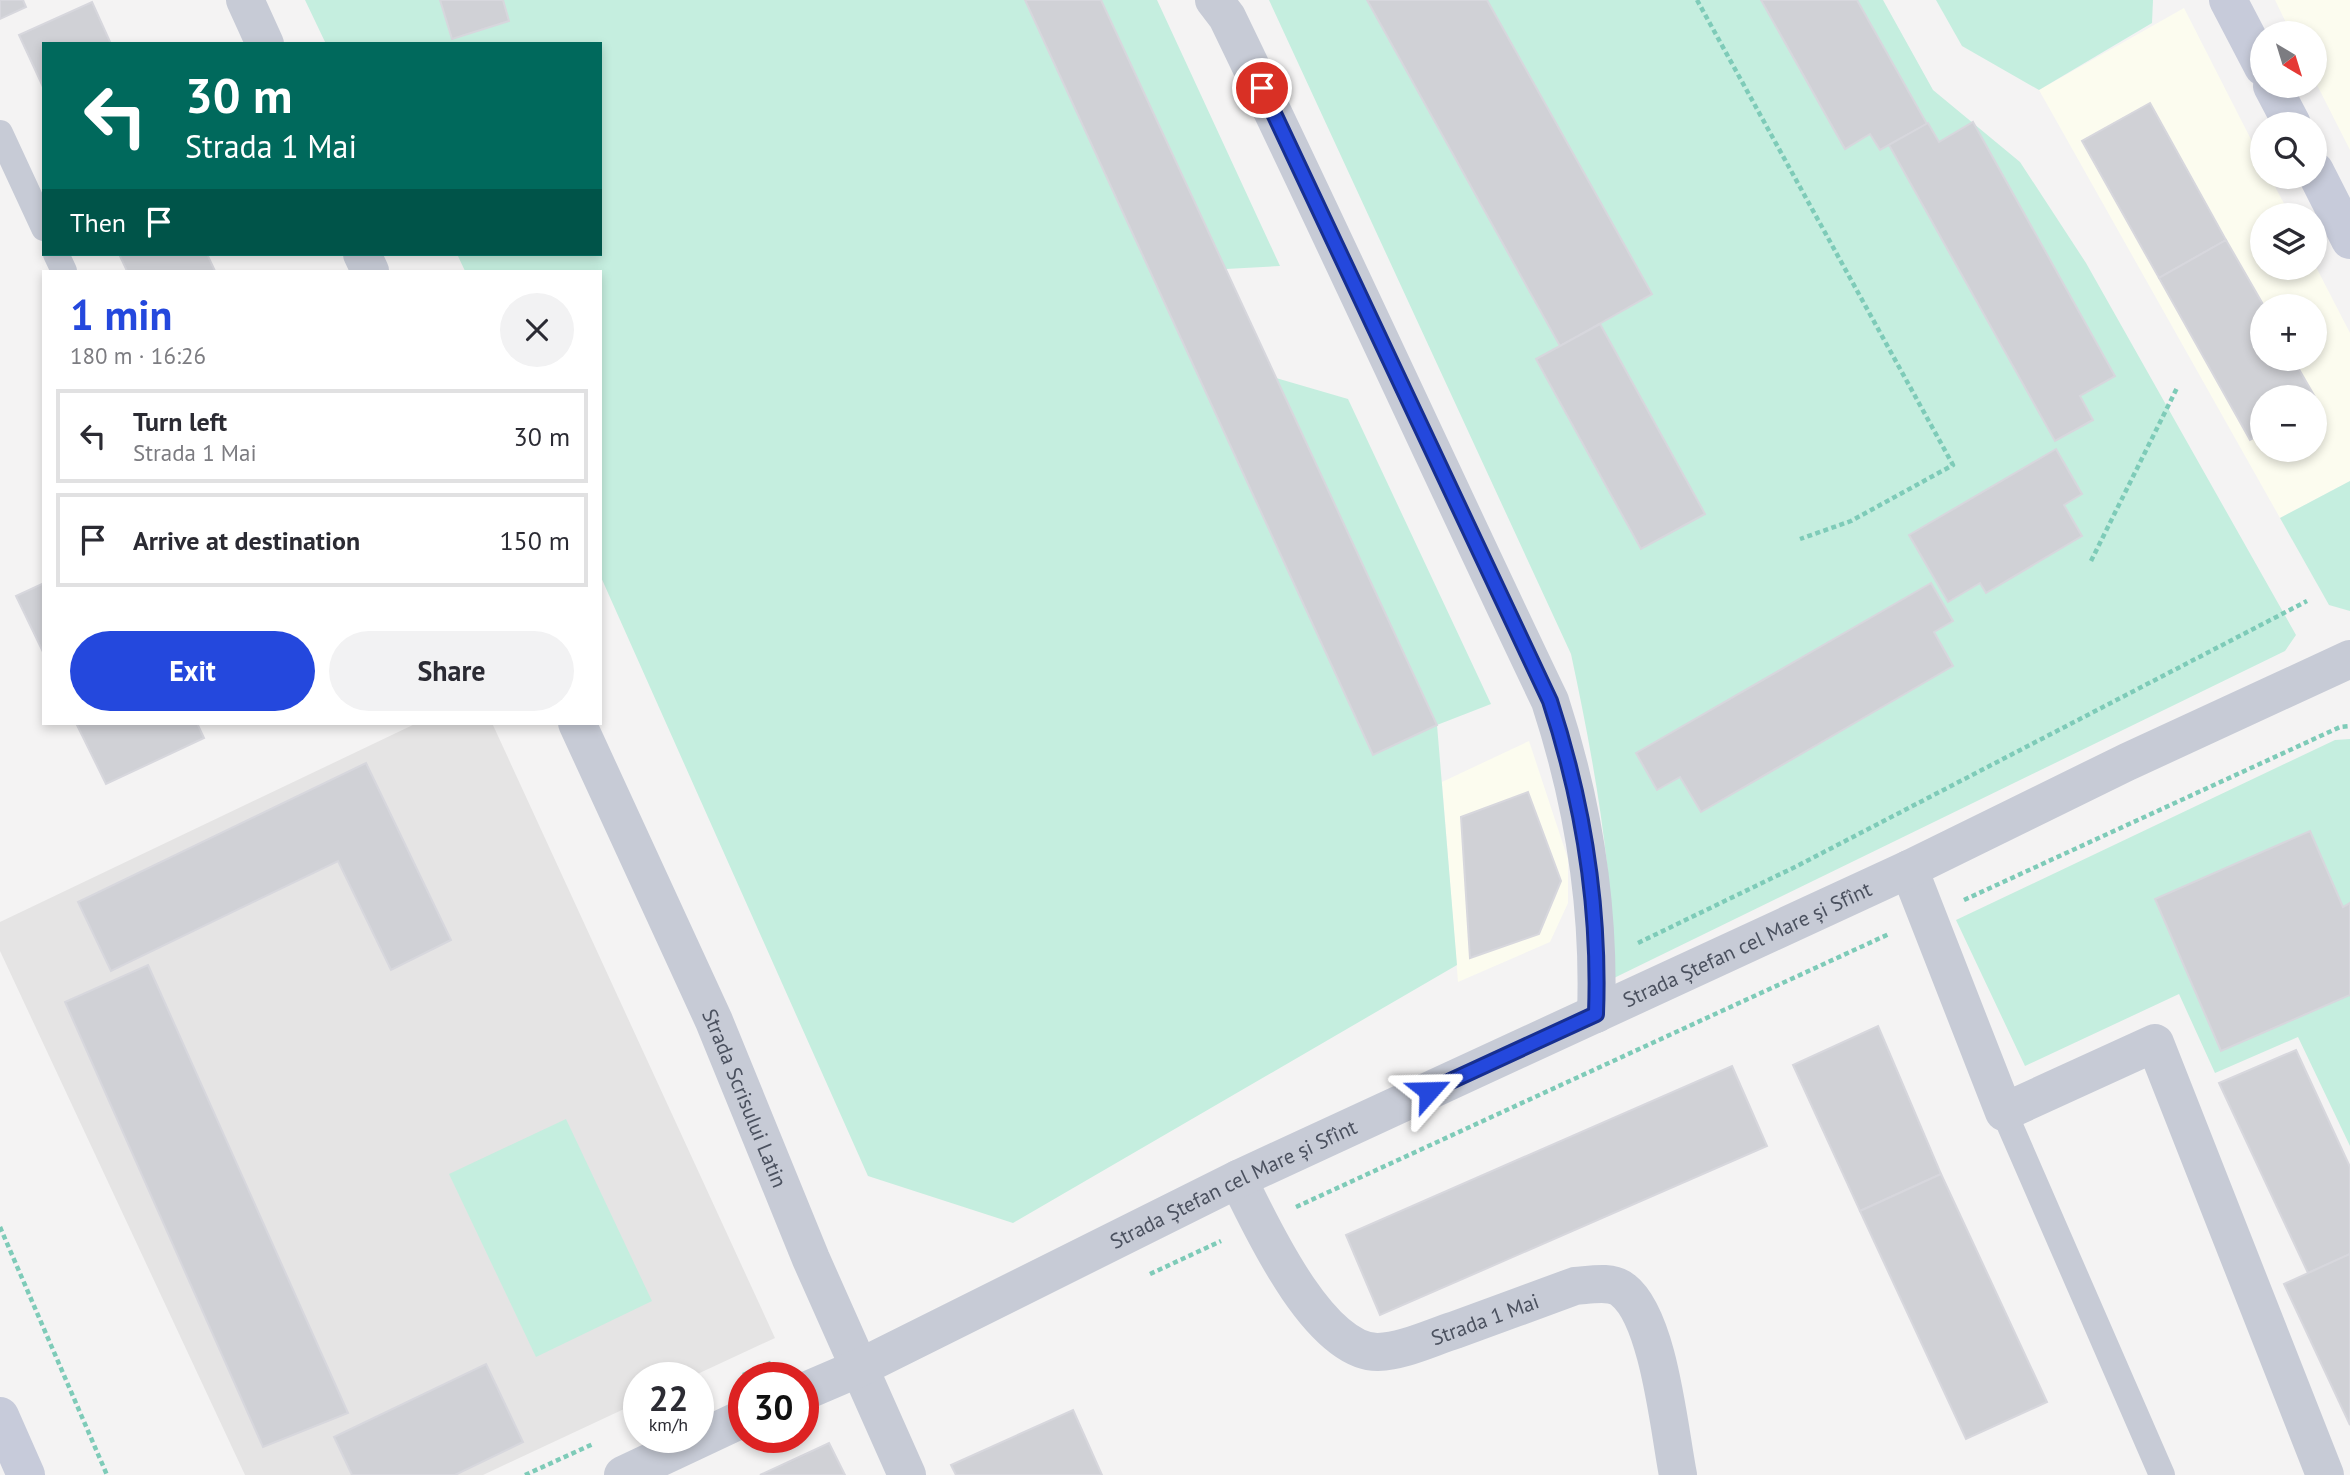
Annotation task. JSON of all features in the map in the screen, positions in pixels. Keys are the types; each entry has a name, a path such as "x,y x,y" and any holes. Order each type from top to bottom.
{"street":[{"path":"245,0 264,42"},
{"path":"1214,0 1227,17 1313,195 1372,329 1550,701 1569,761 1594,897 1598,963 1596,1014"},
{"path":"2228,0 2250,42"},
{"path":"2324,189 2350,240"},
{"name":"Strada Ștefan cel Mare și Sfînt","path":"819,1385 859,1368 1238,1179 1909,869 2115,768 2350,659"},
{"name":"Strada Scrisului Latin","path":"578,725 714,1021 811,1259 907,1475"},
{"path":"1909,869 2004,1112 2155,1043 2325,1475"},
{"name":"Strada 1 Mai","path":"1238,1179 1279,1260 1310,1306 1347,1342 1376,1352 1412,1345 1575,1286 1603,1283 1622,1288 1642,1312 1654,1351 1678,1475"},
{"path":"0,1416 26,1475"},
{"path":"623,1475 728,1426"}],"lane":[{"path":"0,133 42,224"},
{"path":"2004,1112 2162,1475"}],"path":[{"path":"1697,0 1953,465 1851,522 1800,539"},
{"path":"2091,561 2177,387"},
{"path":"1598,963 1797,866 2307,601"},
{"path":"1146,1275 2340,727 2350,726"},
{"path":"0,1227 107,1475"},
{"path":"772,1362 783,1357"},
{"path":"525,1475 601,1440"}],"shaded area":[{"path":"2275,0 2350,0 2350,150 2324,98 2328,98 2328,21 2285,21"},
{"path":"2184,8 2250,137 2250,189 2276,189 2284,203 2250,203 2250,280 2323,280 2350,333 2350,481 2280,518 2039,90"},
{"path":"413,725 493,725 775,1338 714,1366 714,1362 623,1362 623,1409 483,1475 245,1475 0,951 0,922"},
{"path":"1529,741 1568,859 1568,903 1550,942 1458,982 1442,782"}],"green space":[{"path":"305,0 1157,0 1280,266 1226,269 1276,378 1348,399 1491,704 1437,725 1457,965 1013,1223 868,1176 602,579 602,270 465,270 458,256 602,256 602,42 325,42"},
{"path":"1269,0 1883,0 1933,90 2020,162 2086,263 2296,635 2285,651 1614,978 1610,896 1601,815 1571,654"},
{"path":"1936,0 2153,0 2152,23 2039,90 1962,46"},
{"path":"2350,481 2350,611 2329,605 2280,518"},
{"path":"2350,739 2350,1146 2298,1037 2215,1073 2179,994 2025,1066 1956,920 2335,740"},
{"path":"566,1119 652,1301 536,1357 449,1174"}],"building":[{"path":"0,0 23,0 26,7 0,19"},
{"path":"440,0 503,0 509,21 452,39"},
{"path":"1025,0 1101,0 1437,725 1373,755"},
{"path":"1367,0 1487,0 1652,294 1560,346"},
{"path":"1761,0 1857,0 1927,124 1880,150 1870,134 1845,149"},
{"path":"92,2 110,42 42,42 42,85 19,35"},
{"path":"2150,103 2226,240 2159,278 2082,141"},
{"path":"1973,122 2115,376 2080,396 2093,420 2055,441 1889,145 1928,123 1939,142"},
{"path":"2226,240 2257,294 2250,294 2250,371 2300,371 2308,385 2250,385 2250,440 2159,278"},
{"path":"120,256 208,256 215,270 127,270"},
{"path":"1600,324 1705,514 1641,549 1536,359"},
{"path":"2056,449 2082,494 2064,505 2082,536 1986,593 1980,583 1948,602 1909,535"},
{"path":"1931,583 1953,621 1934,632 1953,666 1701,812 1680,777 1657,790 1636,753"},
{"path":"42,584 42,650 16,596"},
{"path":"77,725 198,725 204,738 106,784"},
{"path":"366,763 451,940 391,970 338,861 111,971 78,902"},
{"path":"1528,792 1561,881 1539,934 1470,958 1461,817"},
{"path":"2310,831 2343,907 2350,903 2350,995 2221,1051 2155,899"},
{"path":"148,965 348,1413 263,1447 65,1002"},
{"path":"1878,1026 1941,1174 1860,1211 1793,1065"},
{"path":"2296,1050 2350,1167 2350,1254 2308,1273 2219,1083"},
{"path":"1732,1066 1767,1146 1380,1315 1346,1235"},
{"path":"1941,1174 2047,1402 1966,1439 1860,1211"},
{"path":"2350,1254 2350,1425 2284,1284"},
{"path":"486,1364 523,1442 455,1475 352,1475 334,1437"},
{"path":"1073,1410 1102,1475 956,1475 951,1465"},
{"path":"829,1443 845,1475 760,1475 807,1453 819,1453 819,1448"}],"route":[{"path":"1262,88 1319,206 1372,329 1550,701 1569,761 1594,897 1598,963 1596,1014 1429,1091"}]}
